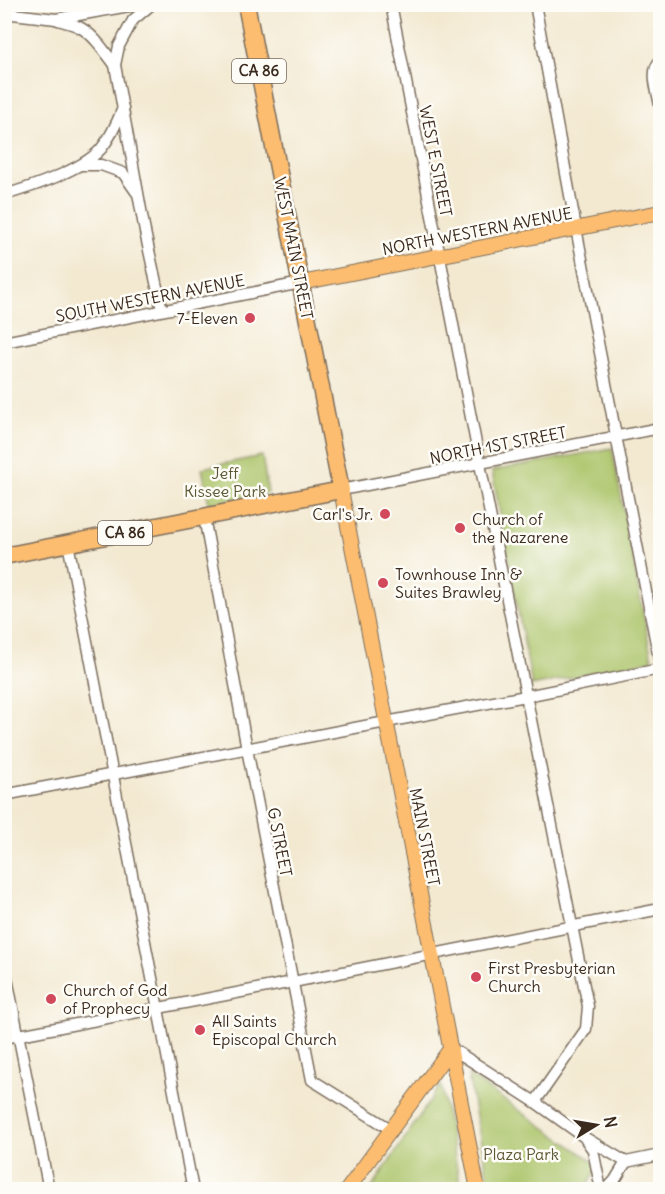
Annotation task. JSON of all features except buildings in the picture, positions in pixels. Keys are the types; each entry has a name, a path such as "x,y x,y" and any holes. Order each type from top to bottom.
{"highway":[{"name":"WEST MAIN STREET","path":"246,4 341,490"},
{"name":"CA 86","path":"4,556 341,490"}],"main road":[{"name":"NORTH WESTERN AVENUE","path":"301,284 660,212"},
{"name":"MAIN STREET","path":"341,490 478,1190"},
{"path":"347,1190 451,1048"}],"street":[{"path":"56,19 140,4"},
{"path":"152,4 133,20 119,45 115,65 145,232 162,310"},
{"name":"WEST E STREET","path":"391,4 588,1006 586,1029 535,1102"},
{"path":"536,4 576,228 660,664"},
{"path":"4,13 56,19 81,28 99,44 115,65"},
{"path":"658,63 655,77 660,106"},
{"path":"4,195 22,190 81,165 100,150 113,132 123,108"},
{"path":"81,165 101,165 123,173 139,195"},
{"name":"SOUTH WESTERN AVENUE","path":"4,342 301,284"},
{"name":"NORTH 1ST STREET","path":"341,490 660,428"},
{"name":"G STREET","path":"204,518 312,1080 392,1130"},
{"path":"68,543 193,1190"},
{"path":"4,795 660,669"},
{"path":"4,1038 660,909"},
{"path":"4,963 49,1190"},
{"path":"451,1048 535,1102 584,1137 626,1162 660,1155"},
{"path":"584,1137 593,1150 601,1190"},
{"path":"606,1190 626,1162"}],"green space":[{"path":"612,448 652,660 532,686 492,471"},
{"name":"Jeff Kissee Park","path":"262,456 268,493 209,504 202,468"},
{"name":"Plaza Park","path":"468,1075 600,1166 584,1189 490,1189"},
{"name":"Plaza Park","path":"441,1084 461,1189 371,1189"}],"place":[{"name":"7-Eleven","path":"250,318"},
{"name":"Carl's Jr.","path":"385,514"},
{"name":"Church of the Nazarene","path":"460,528"},
{"name":"Townhouse Inn & Suites Brawley","path":"383,583"},
{"name":"First Presbyterian Church","path":"476,977"},
{"name":"Church of God of Prophecy","path":"51,999"},
{"name":"All Saints Episcopal Church","path":"200,1030"}]}
